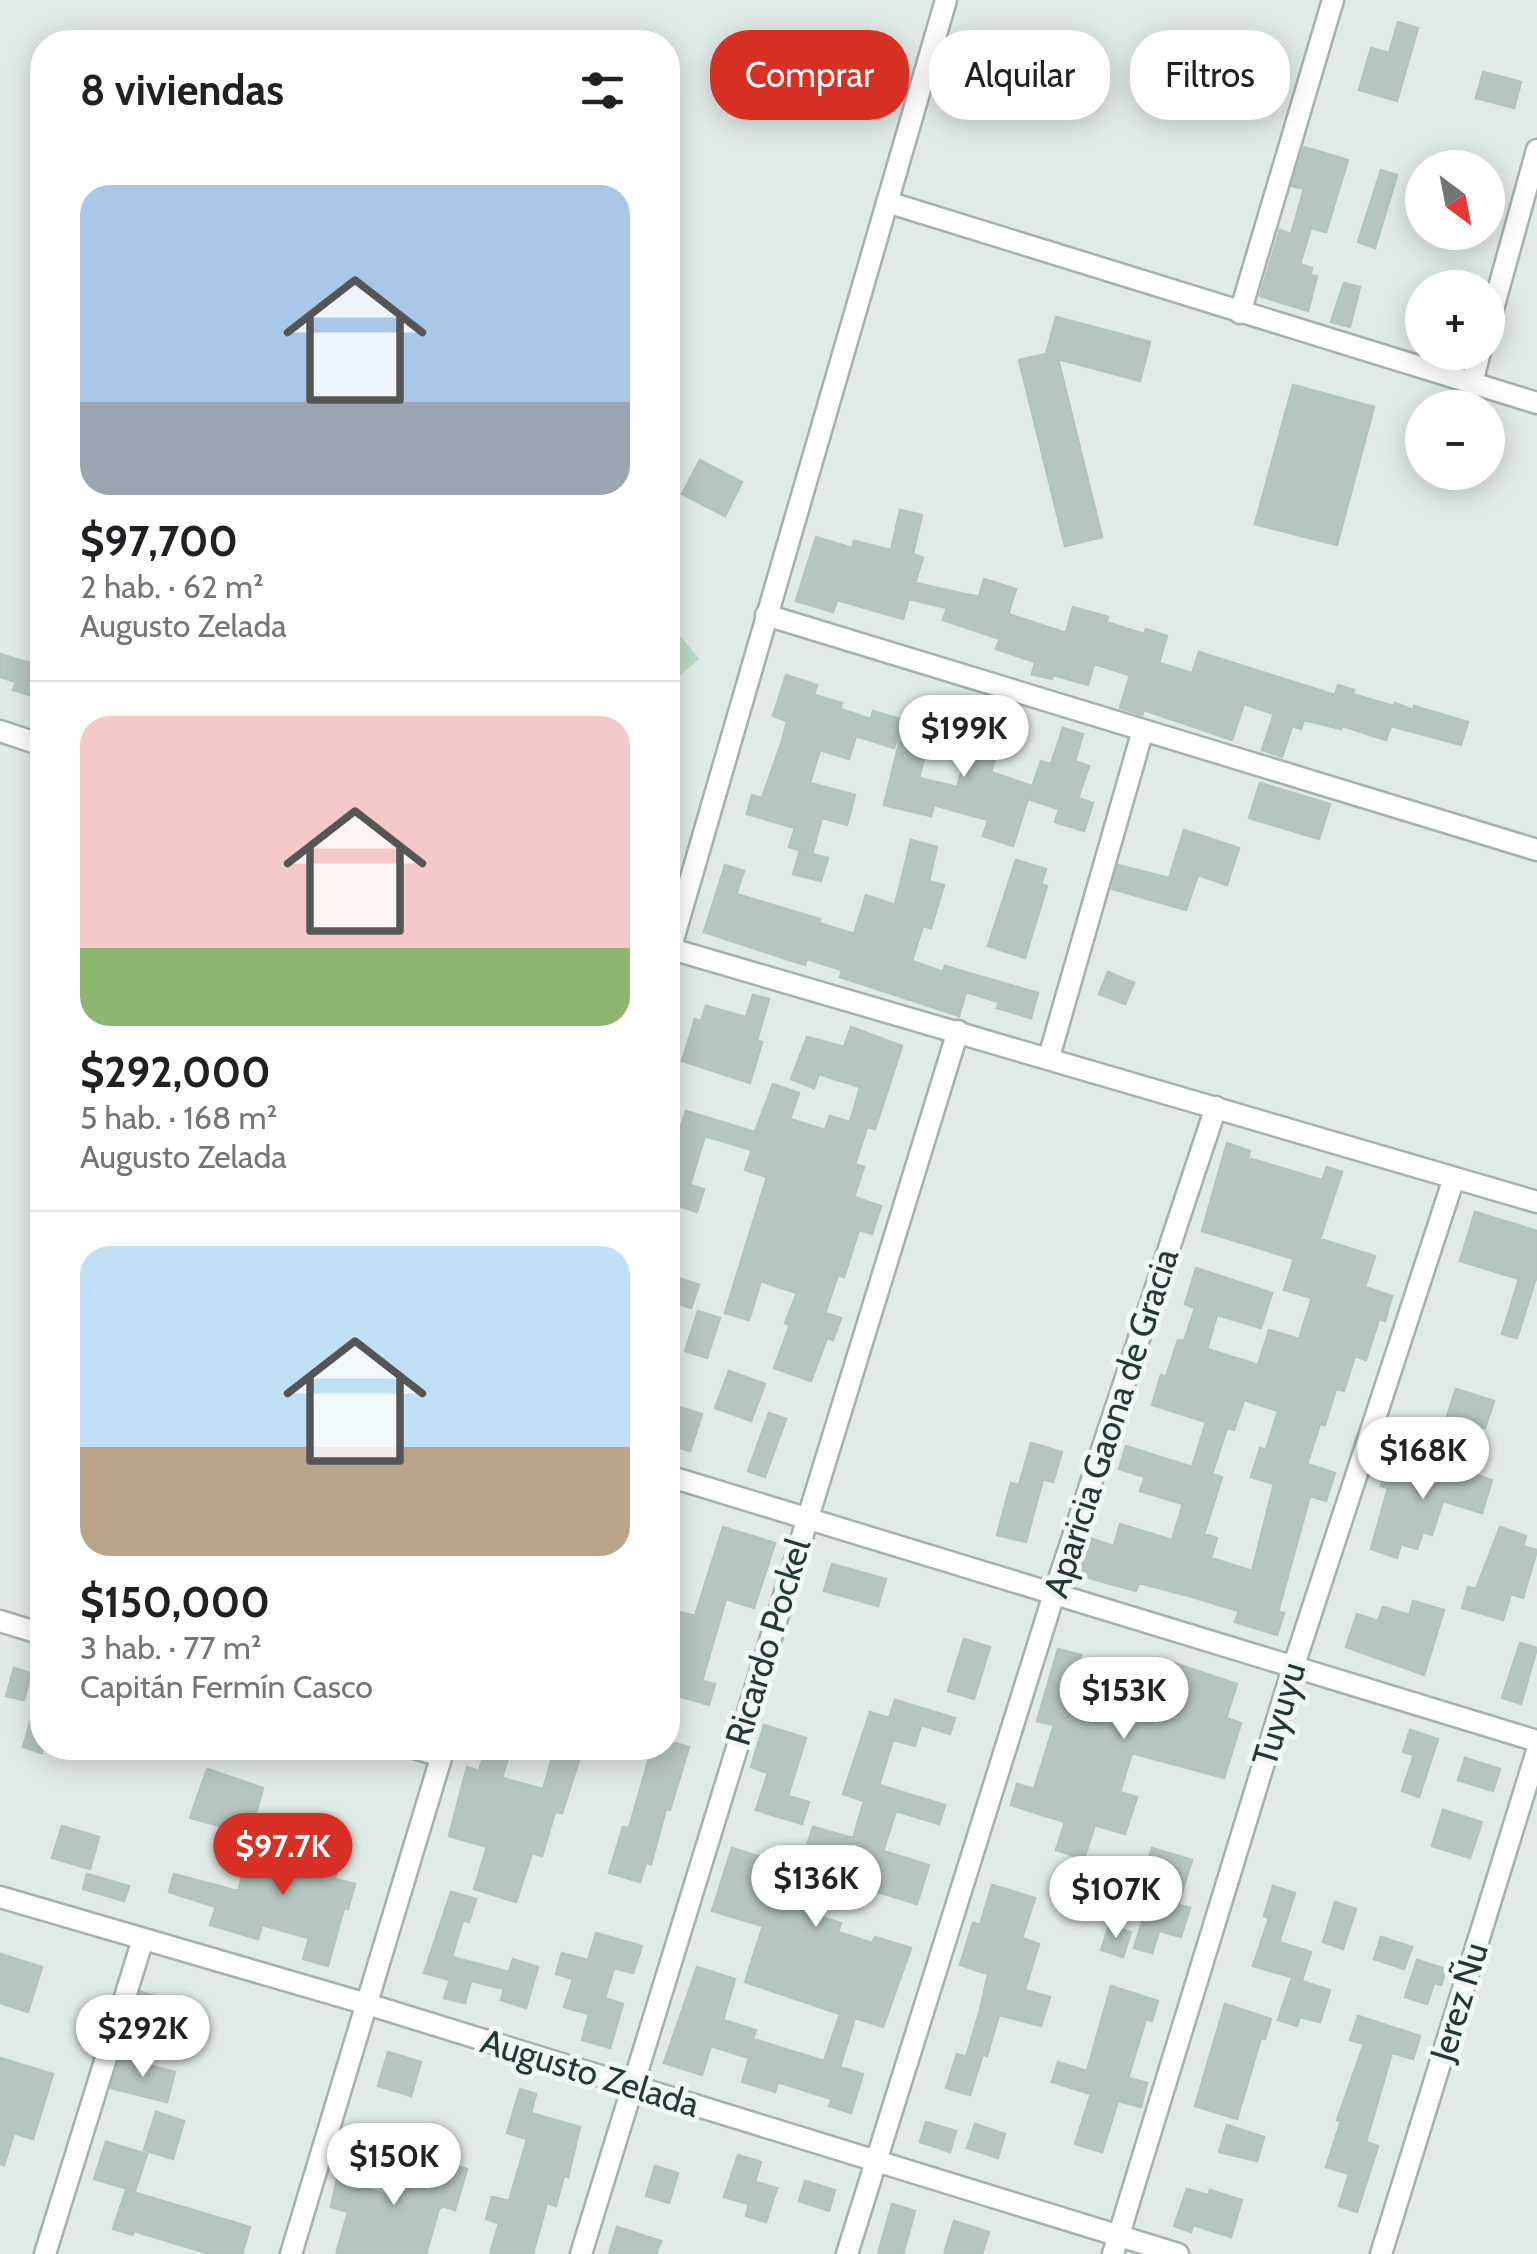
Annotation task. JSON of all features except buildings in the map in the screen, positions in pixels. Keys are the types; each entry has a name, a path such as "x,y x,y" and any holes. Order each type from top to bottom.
{"street":[{"path":"680,910 946,0"},
{"path":"1240,313 1333,0"},
{"path":"1504,270 1537,150"},
{"path":"887,202 1537,403"},
{"path":"1472,383 1475,370"},
{"path":"766,614 1537,850"},
{"path":"1049,1058 1143,730"},
{"path":"0,732 30,741"},
{"path":"680,954 958,1030 1537,1202"},
{"name":"Ricardo Pockel","path":"581,2254 958,1030"},
{"name":"Aparicia Gaona de Gracia","path":"846,2254 1054,1594 1216,1107"},
{"name":"Tuyuyu","path":"1116,2244 1294,1665 1454,1178"},
{"path":"680,1480 1537,1741"},
{"path":"0,1622 30,1631"},
{"name":"Jerez Ñu","path":"1381,2254 1537,1751"},
{"path":"291,2254 440,1760"},
{"name":"Augusto Zelada","path":"0,1898 367,2004 876,2161 1116,2244 1178,2254"},
{"path":"44,2254 143,1939"}],"green space":[{"path":"680,636 699,659 680,676"}]}
